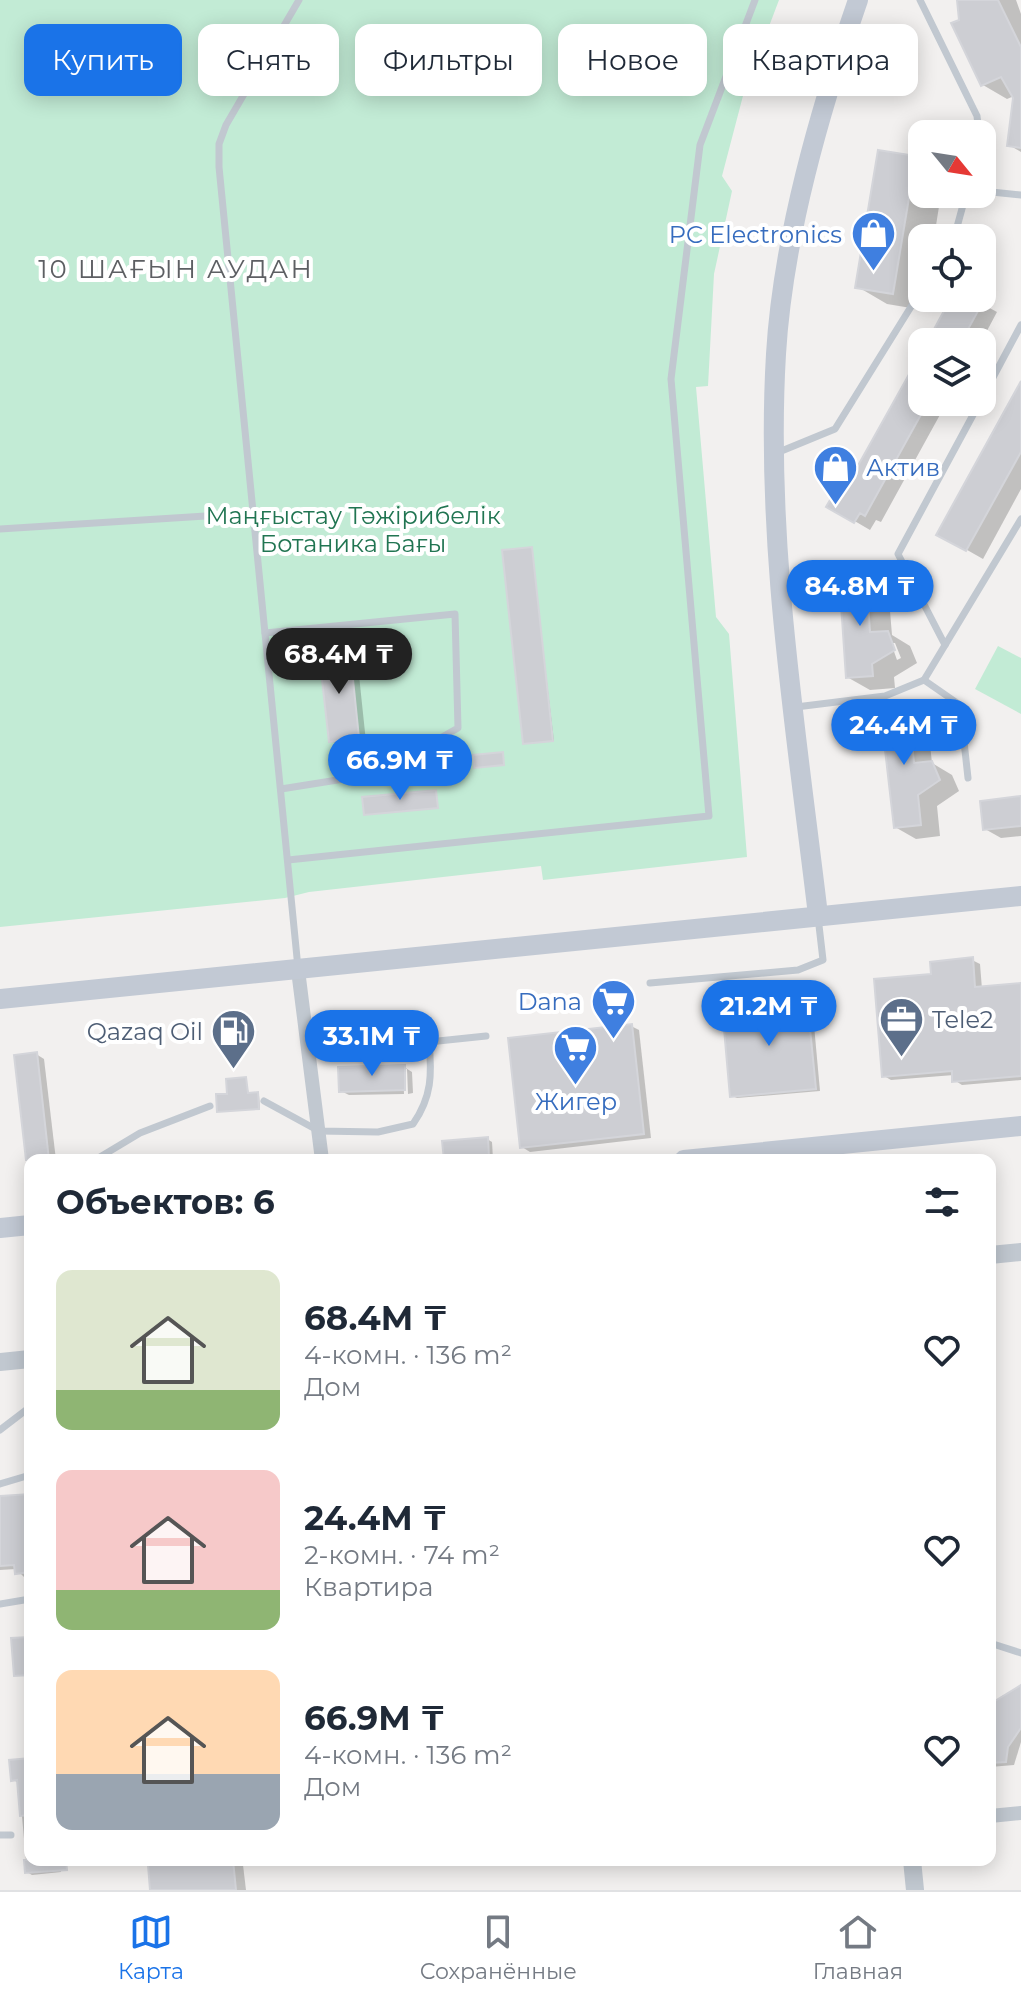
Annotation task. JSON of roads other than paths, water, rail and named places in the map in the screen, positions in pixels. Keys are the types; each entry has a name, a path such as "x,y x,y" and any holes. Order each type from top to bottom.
{"main road":[{"path":"818,915 778,558 773,455 776,351 789,247 838,57 858,0"},
{"path":"0,999 1021,896"},
{"path":"743,1154 1021,1126"}],"street":[{"path":"298,970 321,1154"},
{"path":"996,1254 1021,1252"},
{"path":"0,1362 24,1360"},
{"path":"996,1815 1021,1813"},
{"path":"913,1866 915,1890"}],"lane":[{"path":"298,970 219,144 226,125 299,0"},
{"path":"288,860 709,816 671,379 700,145 755,0"},
{"path":"920,0 977,120"},
{"path":"996,192 1021,195"},
{"path":"773,455 835,429 908,312"},
{"path":"996,372 1021,325"},
{"path":"945,645 898,554 972,416"},
{"path":"0,529 253,513"},
{"path":"794,707 885,696 924,680 1021,519"},
{"path":"265,633 455,614 458,728 400,761 350,778 281,789"},
{"path":"924,680 960,705 968,778"},
{"path":"650,983 798,970 823,960 818,915"},
{"path":"308,1046 429,1042 486,1036"},
{"path":"264,1101 319,1131 378,1132 413,1124 427,1105 432,1077 429,1042"},
{"path":"105,1154 140,1133 210,1106"},
{"path":"0,1430 24,1412"},
{"path":"0,1484 24,1477"},
{"path":"0,1604 24,1600"},
{"path":"996,1645 1021,1653"},
{"path":"0,1835 11,1835"}],"place":[{"name":"PC Electronics","path":"873,273"},
{"name":"Актив","path":"835,506"},
{"name":"Dana","path":"613,1040"},
{"name":"Tele2","path":"901,1058"},
{"name":"Qazaq Oil","path":"234,1070"},
{"name":"Жигер","path":"576,1086"}],"district":[{"name":"10 ШАҒЫН АУДАН","path":"176,269"}],"park label":[{"name":"Маңғыстау Тәжірибелік Ботаника Бағы","path":"353,529"}]}
